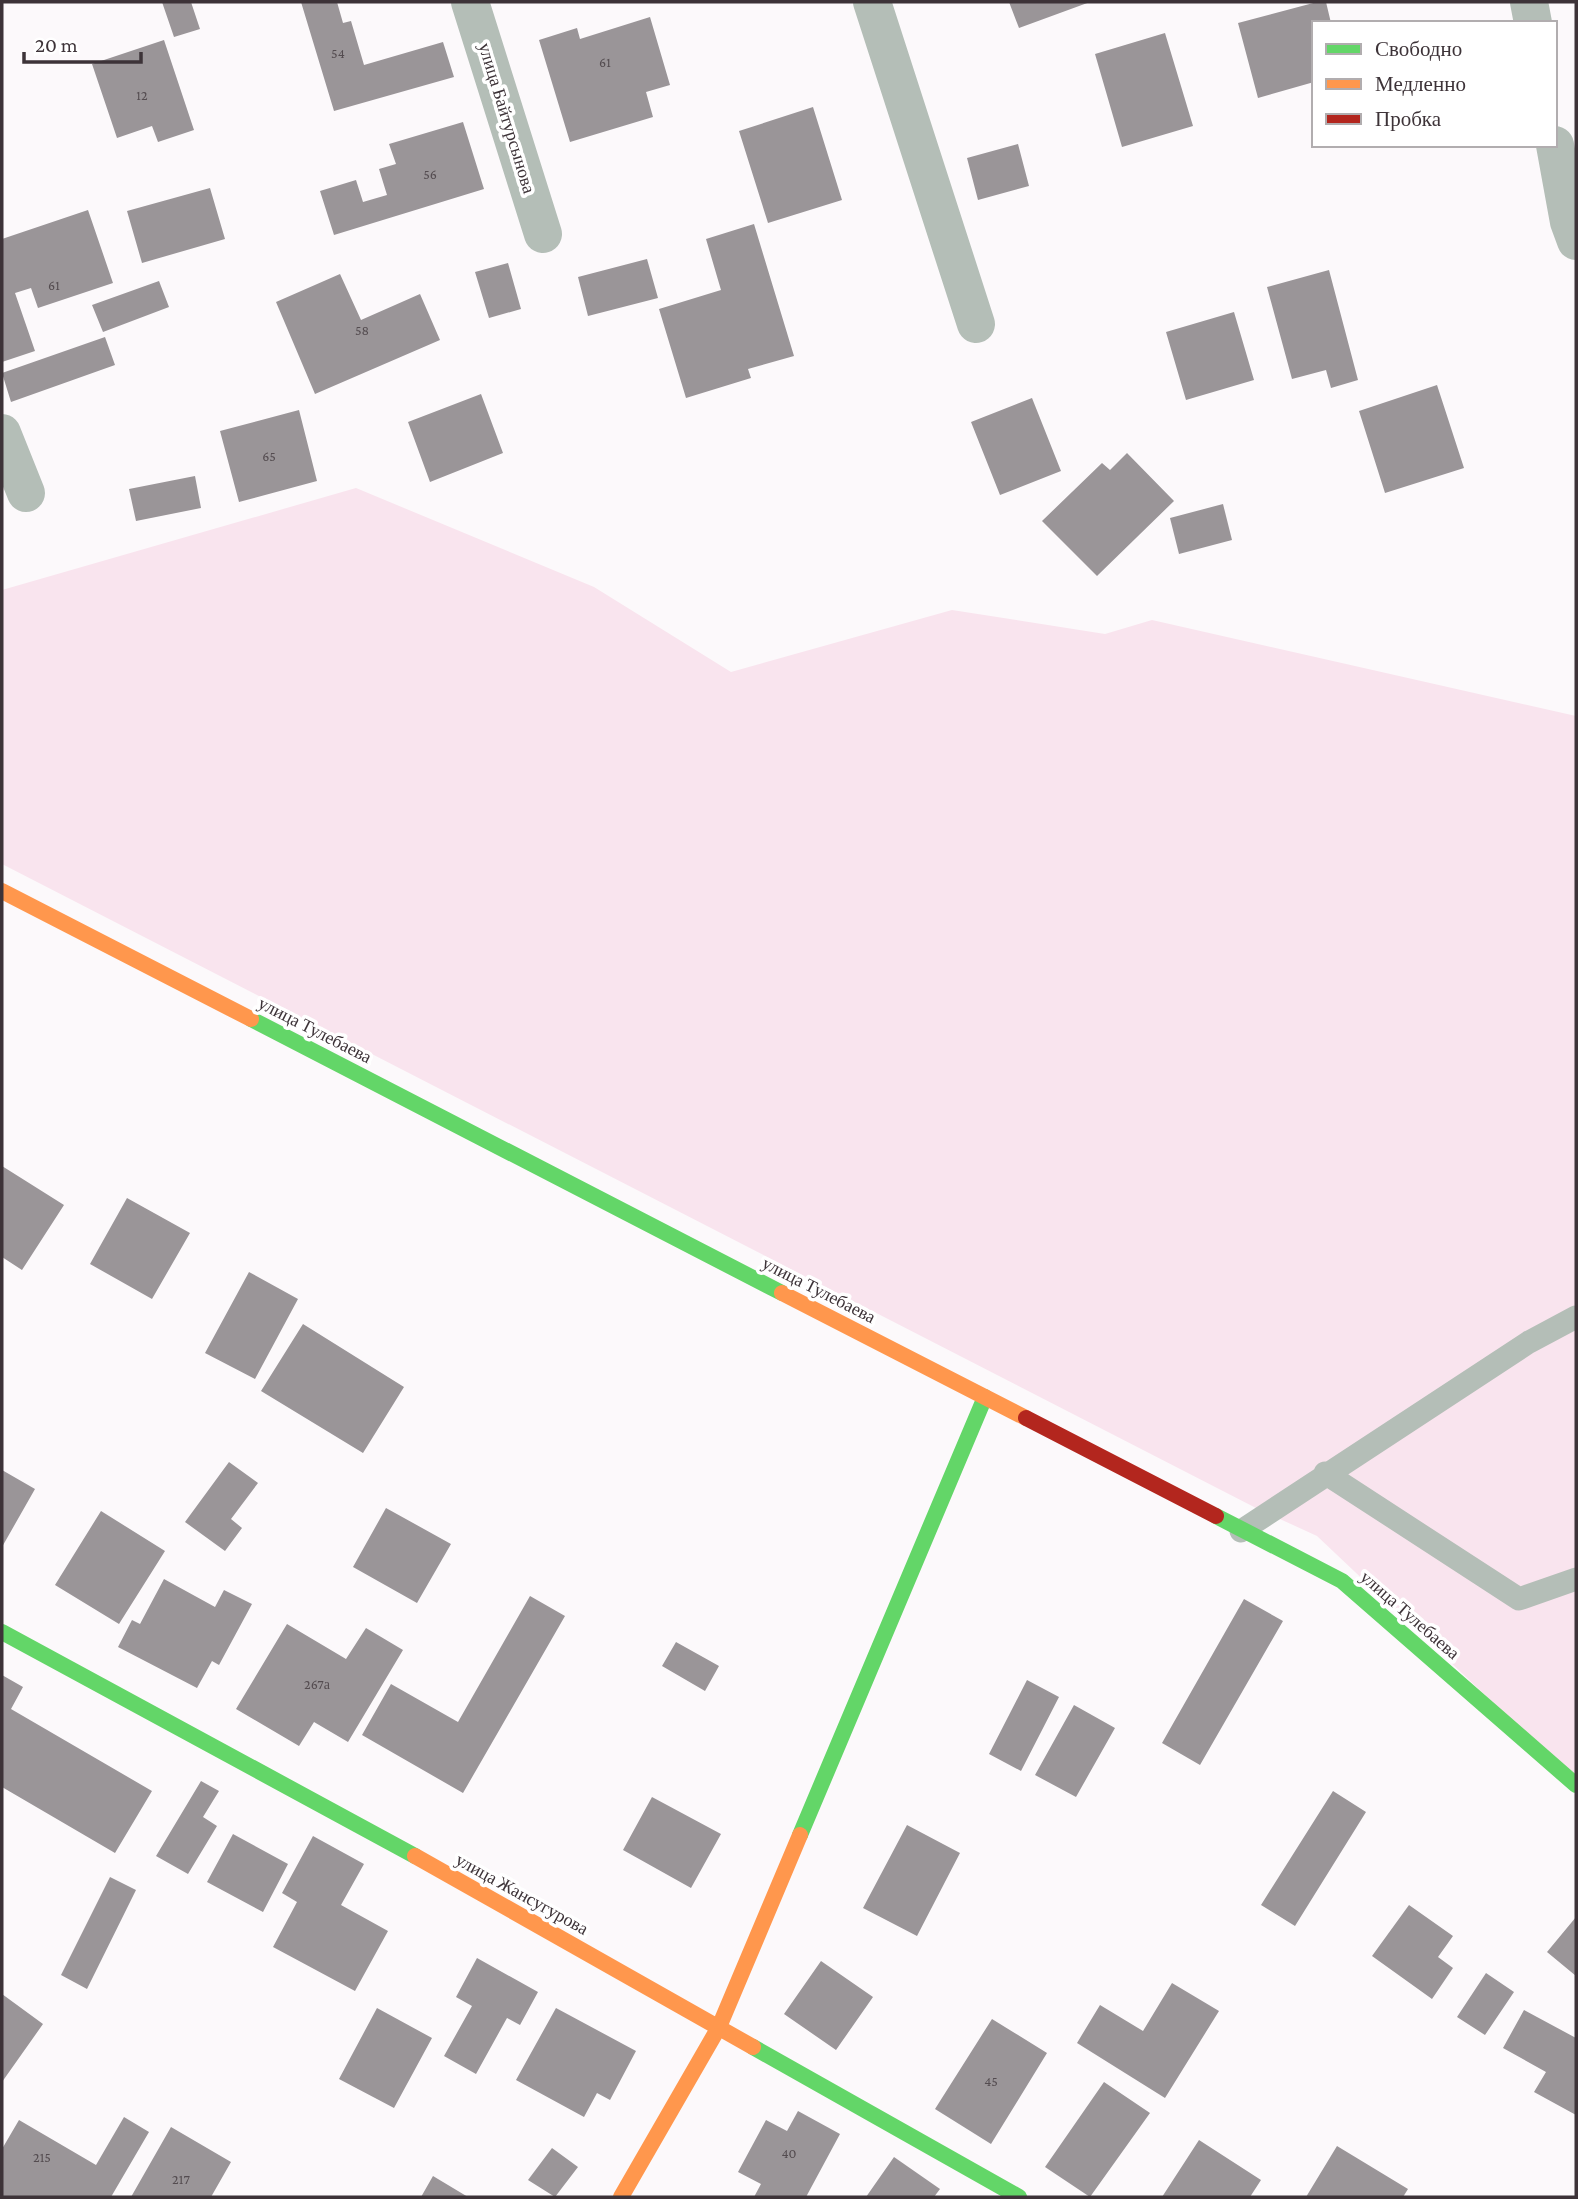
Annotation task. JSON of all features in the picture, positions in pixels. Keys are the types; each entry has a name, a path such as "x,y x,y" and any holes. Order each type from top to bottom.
{"street":[{"name":"улица Байтурсынова","path":"470,2 543,234"},
{"path":"872,2 976,324"},
{"path":"1529,2 1532,21"},
{"path":"1562,148 1569,222 1576,241"},
{"path":"2,433 26,493"},
{"name":"улица Тулебаева","path":"2,891 1342,1581 1576,1785"},
{"path":"621,2197 719,2027 985,1397"},
{"name":"улица Жансугурова","path":"2,1632 430,1864 1019,2197"}],"lane":[{"path":"1241,1531 1325,1473 1529,1342 1576,1317"},
{"path":"1325,1473 1519,1599 1576,1579"}],"shaded area":[{"path":"356,488 594,587 731,672 952,610 1105,634 1152,620 1576,716 1576,1781 1317,1536 1256,1508 2,864 2,590"}],"building":[{"path":"162,2 191,2 200,29 174,37"},
{"path":"301,2 337,2 343,23 351,21 364,65 443,42 454,77 334,111"},
{"path":"1009,2 1090,2 1019,28"},
{"path":"1326,2 1331,21 1312,21 1312,83 1258,98 1238,23"},
{"path":"650,17 670,85 646,92 653,117 570,142 539,40 577,28 580,39"},
{"path":"1165,33 1193,126 1122,147 1095,54"},
{"path":"164,40 194,130 158,142 152,126 117,138 92,64"},
{"path":"813,107 842,200 768,223 739,131"},
{"path":"463,122 484,189 334,235 320,191 356,180 363,202 387,195 379,169 396,164 389,144"},
{"path":"1018,144 1029,186 978,200 967,158"},
{"path":"210,188 225,239 142,263 127,211"},
{"path":"88,210 113,283 38,308 31,288 15,293 35,351 2,362 2,239"},
{"path":"754,224 794,356 748,369 751,378 686,398 659,309 721,290 706,239"},
{"path":"647,259 658,298 588,316 578,277"},
{"path":"508,263 521,309 489,318 475,272"},
{"path":"1329,270 1358,380 1331,388 1326,370 1292,379 1267,287"},
{"path":"340,274 361,320 420,294 440,340 315,394 276,302"},
{"path":"159,281 169,307 103,332 92,305"},
{"path":"1234,312 1254,380 1186,400 1166,332"},
{"path":"105,337 115,365 11,402 2,373"},
{"path":"1437,385 1464,468 1385,493 1359,411"},
{"path":"481,394 503,453 430,482 408,422"},
{"path":"1032,398 1061,471 1000,495 971,422"},
{"path":"299,410 317,481 239,502 220,431"},
{"path":"1127,453 1174,501 1097,576 1042,521 1102,463 1110,470"},
{"path":"195,476 201,508 136,521 129,489"},
{"path":"1223,504 1232,540 1179,554 1170,518"},
{"path":"2,1166 64,1205 22,1270 2,1257"},
{"path":"127,1198 190,1233 152,1299 90,1264"},
{"path":"249,1272 298,1299 255,1379 205,1353"},
{"path":"303,1324 404,1387 363,1453 261,1391"},
{"path":"229,1462 258,1483 231,1519 242,1528 225,1551 185,1522"},
{"path":"2,1470 35,1489 2,1547"},
{"path":"386,1508 451,1544 417,1603 353,1567"},
{"path":"101,1511 165,1551 119,1624 55,1585"},
{"path":"164,1579 215,1607 224,1590 252,1604 219,1665 212,1661 197,1688 118,1647 132,1620 140,1624"},
{"path":"530,1596 565,1616 463,1793 362,1735 391,1684 458,1722"},
{"path":"1244,1599 1283,1621 1200,1765 1162,1743"},
{"path":"287,1624 346,1659 366,1628 403,1650 348,1742 314,1722 299,1746 236,1709"},
{"path":"676,1642 719,1666 705,1691 662,1666"},
{"path":"2,1675 23,1687 11,1709 152,1791 115,1853 2,1787"},
{"path":"1027,1680 1059,1697 1021,1771 989,1754"},
{"path":"1074,1705 1115,1728 1076,1797 1035,1775"},
{"path":"201,1781 219,1791 203,1817 217,1826 188,1874 156,1856"},
{"path":"1333,1791 1366,1812 1295,1926 1261,1905"},
{"path":"652,1797 721,1834 691,1888 623,1850"},
{"path":"907,1825 960,1853 917,1936 863,1908"},
{"path":"233,1834 288,1864 263,1912 207,1882"},
{"path":"313,1836 364,1864 341,1905 388,1931 355,1991 273,1947 297,1902 282,1893"},
{"path":"110,1877 136,1890 87,1989 61,1975"},
{"path":"1409,1905 1453,1936 1438,1957 1453,1968 1432,1999 1372,1956"},
{"path":"1576,1917 1576,1976 1547,1952"},
{"path":"477,1958 538,1992 520,2025 507,2018 476,2074 444,2056 472,2006 456,1997"},
{"path":"821,1961 873,1997 836,2050 784,2014"},
{"path":"1486,1973 1514,1992 1485,2035 1457,2017"},
{"path":"1172,1983 1219,2011 1165,2098 1077,2043 1100,2005 1143,2031"},
{"path":"2,1994 43,2024 2,2082"},
{"path":"377,2008 432,2038 394,2108 339,2079"},
{"path":"556,2008 636,2051 610,2100 597,2093 584,2117 516,2080"},
{"path":"1524,2010 1576,2038 1576,2115 1534,2092 1546,2072 1503,2048"},
{"path":"992,2019 1047,2053 991,2144 935,2109"},
{"path":"1104,2082 1150,2113 1090,2197 1045,2167"},
{"path":"798,2111 840,2134 806,2197 754,2197 761,2184 738,2172 766,2120 787,2131"},
{"path":"124,2117 149,2132 111,2197 2,2197 2,2149 19,2120 96,2165"},
{"path":"171,2127 231,2162 211,2197 131,2197"},
{"path":"1199,2140 1261,2180 1250,2197 1162,2197"},
{"path":"1337,2146 1408,2189 1403,2197 1306,2197"},
{"path":"552,2148 578,2167 555,2197 528,2180"},
{"path":"894,2157 940,2189 934,2197 866,2197"},
{"path":"433,2176 468,2197 421,2197"}],"traffic: fast":[{"path":"251,1019 782,1293"},
{"path":"800,1835 985,1397"},
{"path":"1216,1516 1342,1581 1576,1785"},
{"path":"2,1632 415,1856"},
{"path":"753,2047 1019,2197"}],"traffic: slow":[{"path":"2,891 251,1019"},
{"path":"782,1293 1026,1418"},
{"path":"621,2197 719,2027 800,1835"},
{"path":"415,1856 753,2047"}],"traffic: jam":[{"path":"1026,1418 1216,1516"}]}
